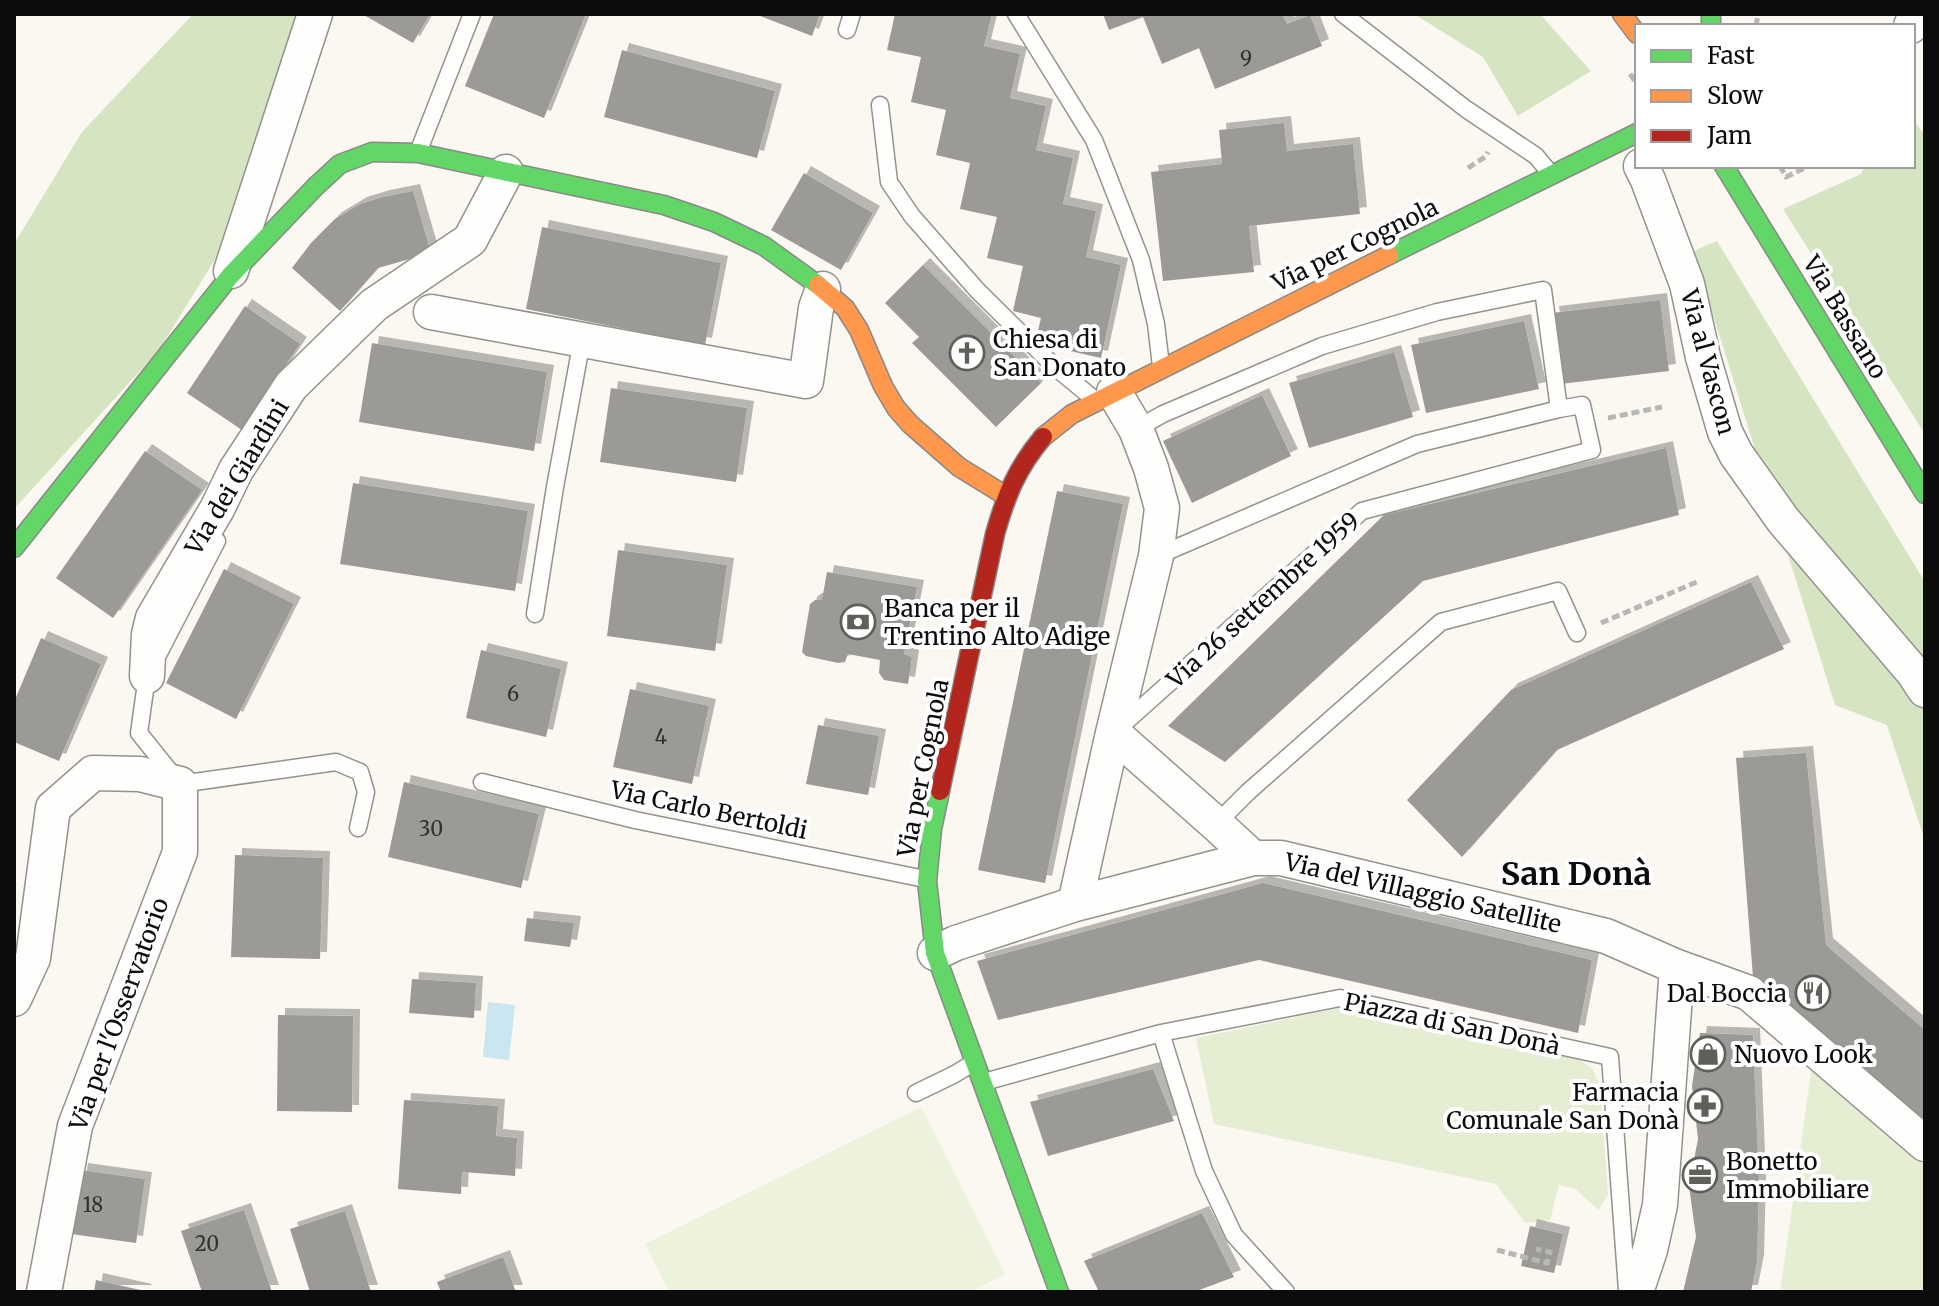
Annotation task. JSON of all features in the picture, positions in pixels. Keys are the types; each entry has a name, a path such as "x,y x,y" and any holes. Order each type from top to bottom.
{"main road":[{"name":"Via per Cognola","path":"1059,1292 935,953 927,880 935,814 995,534 1006,496 1027,456 1046,434 1072,414 1551,175 1635,149"},
{"path":"14,548 230,276 340,164 372,152 418,153 664,205 714,222 764,246 845,308 859,330 896,408 933,446 959,467 1006,496"},
{"name":"Via Bassano","path":"1727,170 1925,494"}],"street":[{"path":"230,276 315,14"},
{"name":"Via al Vascon","path":"1643,168 1687,284 1703,357 1725,432 1743,466 1783,520 1925,690"},
{"name":"Via dei Giardini","path":"147,676 153,618 217,509 236,470 291,386 374,305 470,240 506,172"},
{"path":"431,312 806,381 816,308 823,289"},
{"name":"Via 26 settembre 1959","path":"1075,904 1156,556 1162,508 1136,429 1105,397"},
{"path":"1113,733 1253,858"},
{"path":"14,999 33,958 53,808 93,773 140,774 180,784"},
{"name":"Via per l'Osservatorio","path":"44,1292 75,1126 180,852 180,784"},
{"name":"Via del Villaggio Satellite","path":"935,953 956,943 1075,904 1253,858 1281,858 1606,936 1677,967 1749,993 1925,1144"},
{"path":"1636,1292 1660,1205 1677,967"}],"lane":[{"path":"418,153 472,14"},
{"path":"1016,14 1094,140 1141,260 1156,324 1161,368"},
{"path":"1343,14 1466,109 1536,156 1551,175"},
{"path":"880,105 889,182 912,216 977,290 1055,367 1105,397"},
{"path":"1136,429 1163,414 1322,346 1437,312 1543,290 1559,409"},
{"path":"535,614 582,340"},
{"name":"Via 26 settembre 1959","path":"1113,733 1362,511 1592,450 1582,405 1417,444 1156,556"},
{"path":"217,541 147,676 139,733 180,784 336,762 360,772 366,792 358,828"},
{"path":"1216,824 1248,792 1441,622 1558,591 1577,633"},
{"name":"Via Carlo Bertoldi","path":"482,782 635,820 927,880"},
{"name":"Piazza di San Donà","path":"1161,1033 1340,998 1610,1057 1627,1292"},
{"path":"983,1082 1161,1033 1204,1171 1234,1235 1286,1292"},
{"path":"916,1093 974,1062"}],"path":[{"path":"1465,171 1485,157 1501,132"},
{"path":"1781,168 1786,177 1805,168"},
{"path":"1606,406 1608,418 1662,407"},
{"path":"1594,625 1699,581"},
{"path":"1497,1250 1547,1263 1550,1252 1536,1249"}],"green space":[{"path":"193,14 297,14 238,222 159,350 14,509 14,244 82,132"},
{"path":"1414,14 1540,14 1591,71 1518,116 1483,57"},
{"path":"1915,122 1925,135 1925,434 1783,209 1861,174 1864,168 1915,168"},
{"path":"1717,241 1925,582 1925,841 1887,725 1835,705 1693,251"},
{"path":"1345,1007 1578,1059 1592,1068 1600,1086 1608,1194 1599,1210 1575,1189 1559,1185 1550,1220 1525,1223 1496,1184 1214,1124 1196,1038"},
{"path":"1812,1065 1925,1165 1925,1292 1780,1292"},
{"path":"921,1107 1005,1274 970,1292 669,1292 645,1244"}],"water":[{"path":"488,1002 515,1005 509,1060 483,1057"}],"building":[{"path":"362,14 430,14 413,43"},
{"path":"494,14 586,14 544,118 465,86"},
{"path":"755,14 820,14 812,36"},
{"path":"895,14 992,14 984,46 1020,54 1010,98 1046,106 1036,150 1073,158 1063,204 1096,211 1086,257 1121,265 1101,358 1035,343 1041,318 1013,311 1023,266 987,258 997,217 960,209 970,163 936,155 946,110 911,102 921,57 887,50"},
{"path":"1103,14 1282,14 1287,24 1310,15 1322,46 1215,89 1199,48 1162,64 1143,17 1109,30"},
{"path":"622,50 775,91 757,158 604,117"},
{"path":"1284,123 1287,151 1353,144 1360,214 1249,226 1254,272 1163,281 1151,172 1222,164 1219,130"},
{"path":"804,173 873,213 841,270 771,230"},
{"path":"413,191 431,253 378,268 340,311 292,268 335,219 360,204"},
{"path":"542,227 721,263 705,345 526,309"},
{"name":"Chiesa di San Donato","path":"923,265 1041,383 996,427 912,343 919,337 885,303"},
{"path":"1660,300 1669,371 1561,384 1552,313"},
{"path":"245,306 300,344 242,430 187,393"},
{"path":"1524,321 1539,389 1426,413 1411,345"},
{"path":"372,343 547,372 534,451 359,422"},
{"path":"1394,352 1413,417 1309,448 1289,383"},
{"path":"611,388 747,408 736,482 600,462"},
{"path":"1262,395 1291,456 1192,503 1163,441"},
{"path":"1666,448 1679,515 1423,581 1225,762 1168,726 1384,515"},
{"path":"145,451 202,490 113,618 56,578"},
{"path":"353,483 528,511 515,591 340,564"},
{"path":"1057,491 1123,504 1045,883 978,870"},
{"path":"618,550 727,565 715,651 607,636"},
{"path":"224,569 294,604 236,719 166,683"},
{"name":"Banca per il Trentino Alto Adige","path":"827,572 917,587 904,654 912,657 908,684 884,680 879,673 880,660 848,654 845,662 838,663 806,656 802,652 810,604 822,600"},
{"path":"1751,582 1784,649 1557,750 1462,857 1407,800 1511,690"},
{"path":"41,638 101,664 59,761 14,742 14,702"},
{"path":"481,650 561,669 546,737 466,718"},
{"path":"630,689 709,706 692,784 613,767"},
{"path":"818,725 879,736 868,795 806,784"},
{"path":"1806,753 1826,945 1925,1030 1925,1127 1753,977 1736,758"},
{"path":"404,782 539,814 521,888 388,857"},
{"path":"235,855 323,858 320,959 231,957"},
{"path":"1263,883 1592,960 1578,1033 1259,960 998,1020 977,961"},
{"path":"527,918 574,923 570,947 524,941"},
{"path":"412,979 476,983 474,1018 409,1013"},
{"path":"278,1015 353,1016 352,1112 277,1111"},
{"path":"1700,1033 1753,1035 1759,1184 1757,1262 1751,1292 1683,1292 1696,1237 1689,1186 1698,1139 1692,1086"},
{"path":"1153,1069 1174,1121 1048,1156 1030,1102"},
{"path":"404,1100 498,1106 496,1136 517,1138 515,1176 462,1172 461,1194 398,1189"},
{"path":"81,1170 145,1179 136,1243 71,1234"},
{"path":"244,1210 272,1292 202,1292 181,1231"},
{"path":"345,1211 371,1292 310,1292 290,1229"},
{"path":"1202,1213 1234,1277 1194,1292 1099,1292 1084,1261"},
{"path":"1530,1226 1563,1234 1554,1273 1521,1266"},
{"path":"503,1257 516,1292 441,1292 437,1282"},
{"path":"96,1280 145,1291 94,1292"}],"traffic: fast":[{"path":"1711,14 1711,24"},
{"path":"1389,255 1635,134"},
{"path":"14,548 230,276 340,164 372,152 418,153 664,205 714,222 764,246 818,285"},
{"path":"1725,168 1925,494"},
{"path":"940,791 932,829 927,881 935,953 1059,1292"}],"traffic: slow":[{"path":"1622,14 1635,31"},
{"path":"1043,437 1072,414 1389,255"},
{"path":"818,285 845,308 859,330 883,386 910,424 959,467 1006,496"}],"traffic: jam":[{"path":"940,791 995,534 1013,482 1043,437"}],"place":[{"name":"Chiesa di San Donato","path":"967,353"},
{"name":"Banca per il Trentino Alto Adige","path":"858,622"},
{"name":"Dal Boccia","path":"1813,993"},
{"name":"Nuovo Look","path":"1708,1054"},
{"name":"Farmacia Comunale San Donà","path":"1705,1106"},
{"name":"Bonetto Immobiliare","path":"1700,1175"}],"district":[{"name":"San Donà","path":"1576,874"}]}
